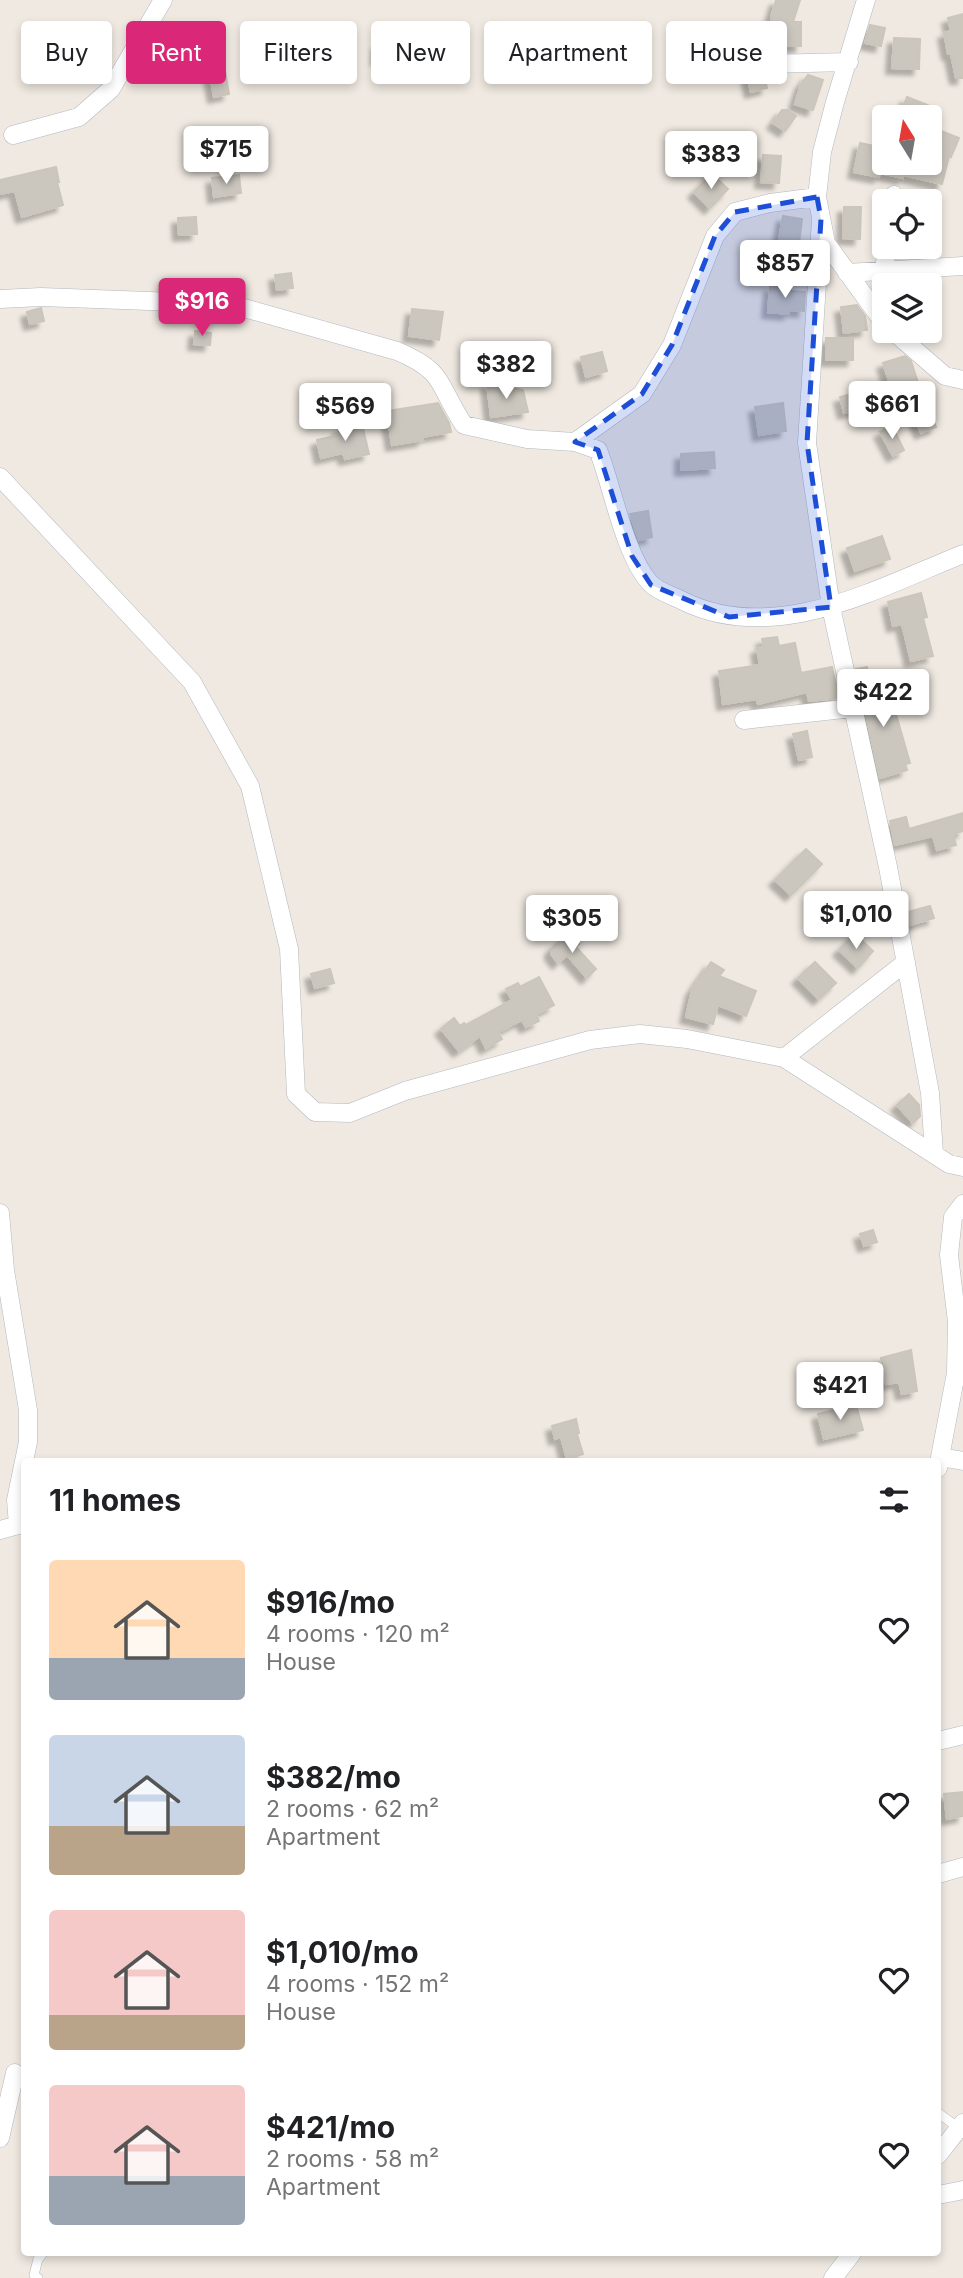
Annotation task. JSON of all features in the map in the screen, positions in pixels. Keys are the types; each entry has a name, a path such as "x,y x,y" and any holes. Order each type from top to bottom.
{"street":[{"path":"13,135 79,117 111,89 163,0"},
{"path":"866,0 825,140 817,197 826,243 872,307"},
{"path":"787,64 849,62"},
{"path":"575,442 642,394 671,345 715,236 735,212 770,203 817,197"},
{"path":"821,219 807,443 831,607 888,867 930,1093 934,1153"},
{"path":"884,271 886,259"},
{"path":"847,273 963,265"},
{"path":"0,299 41,297 229,303 397,351 421,361 439,376 464,425 527,439 575,442 598,450 632,556 651,585 692,606 729,617 781,615 831,607 963,554"},
{"path":"907,343 945,376 963,380"},
{"path":"0,477 192,682 250,786 289,949 296,1094 315,1112 350,1114 405,1091 590,1040 640,1034 687,1039 784,1058 948,1164 963,1167"},
{"path":"744,720 853,708"},
{"path":"784,1058 906,962"},
{"path":"940,1458 956,1373 957,1322 949,1255 953,1217 963,1203"},
{"path":"0,1213 5,1270 29,1410 24,1458"},
{"path":"941,1463 963,1461"},
{"path":"0,1530 21,1525 16,1500 21,1474"},
{"path":"941,1740 963,1735"},
{"path":"941,1873 963,1867"},
{"path":"0,2138 15,2073"},
{"path":"941,2151 961,2125"},
{"path":"941,2194 963,2190"},
{"path":"833,2278 850,2256"}],"lane":[{"path":"941,2115 961,2125"},
{"path":"38,2278 34,2275 41,2256"}],"highlighted area":[{"path":"817,197 821,219 807,443 831,607 729,617 651,585 632,556 598,450 575,442 642,394 672,345 715,236 735,212"}],"building":[{"path":"776,0 800,0 793,22 801,22 801,46 787,46 787,21 771,21"},
{"path":"963,14 963,78 956,78 944,33 951,31 948,18"},
{"path":"870,25 885,28 881,46 865,43"},
{"path":"894,38 920,39 919,69 892,68"},
{"path":"808,75 823,80 813,110 795,104 801,84"},
{"path":"226,77 229,94 214,97 212,84 226,84"},
{"path":"749,84 766,84 767,88 751,92"},
{"path":"907,97 927,105 904,105"},
{"path":"782,110 788,110 796,116 785,131 773,123"},
{"path":"942,131 959,138 951,157 949,156 942,184 903,175 942,175"},
{"path":"860,143 872,146 872,175 879,177 854,172"},
{"path":"763,155 781,156 779,183 761,182"},
{"path":"56,167 63,205 22,217 15,191 0,194 0,180"},
{"path":"712,174 728,189 710,208 694,192"},
{"path":"239,175 241,193 214,197 212,178"},
{"path":"844,207 861,207 860,239 843,238"},
{"path":"783,216 802,219 799,243 779,240"},
{"path":"196,217 197,234 179,235 178,218"},
{"path":"291,273 293,288 277,290 275,275"},
{"path":"770,286 805,292 804,311 789,310 789,314 768,312"},
{"path":"857,305 865,316 867,330 844,333 841,307"},
{"path":"41,308 44,321 30,324 27,312"},
{"path":"412,309 443,312 439,340 409,336"},
{"path":"195,331 211,333 210,345 194,344"},
{"path":"826,338 853,338 853,360 826,360"},
{"path":"602,352 607,371 586,377 581,357"},
{"path":"905,356 911,361 936,427 921,433 902,387 892,390 883,363"},
{"path":"487,383 523,390 528,412 491,417"},
{"path":"856,393 860,409 844,413 840,397"},
{"path":"438,403 451,432 392,445 387,411"},
{"path":"783,403 786,431 759,435 755,407"},
{"path":"362,424 369,454 345,459 343,453 321,458 317,440 339,435 338,429"},
{"path":"892,426 904,450 893,456 880,432"},
{"path":"714,452 715,468 681,470 681,454"},
{"path":"648,511 652,537 639,540 630,514"},
{"path":"882,536 890,559 855,571 847,548"},
{"path":"921,593 927,617 923,618 933,656 911,661 902,624 893,626 888,602"},
{"path":"777,637 779,646 795,643 801,673 832,667 839,698 809,701 807,692 758,704 757,699 723,704 719,671 760,665 757,648 764,647 762,639"},
{"path":"867,667 874,694 883,691 885,698 891,697 910,763 905,764 907,770 880,778 856,669"},
{"path":"807,731 812,757 799,760 793,734"},
{"path":"963,813 963,831 953,834 956,845 937,850 933,836 895,845 890,821 906,817 909,829"},
{"path":"806,849 822,864 791,895 775,880"},
{"path":"930,906 934,918 910,925 908,912"},
{"path":"569,933 579,944 576,947 596,969 587,978 567,955 558,963 551,954 551,949"},
{"path":"855,934 873,951 858,968 839,950"},
{"path":"711,962 724,970 719,976 756,991 746,1016 718,1005 713,1024 686,1017 692,990"},
{"path":"815,962 836,983 819,999 798,978"},
{"path":"330,969 334,983 315,988 311,974"},
{"path":"539,977 554,1005 536,1014 539,1021 526,1027 522,1020 498,1032 502,1039 486,1048 480,1036 459,1051 441,1029 454,1018 460,1026 464,1023 466,1025 512,1000 506,989 518,983 520,987"},
{"path":"909,1094 919,1105 920,1116 913,1123 897,1105"},
{"path":"873,1230 877,1242 864,1246 860,1234"},
{"path":"911,1350 917,1391 902,1394 899,1382 886,1384 881,1358"},
{"path":"856,1405 863,1430 824,1439 818,1414"},
{"path":"576,1419 583,1454 567,1458 561,1437 555,1439 552,1426"},
{"path":"963,1792 963,1816 947,1819 944,1794"}]}
